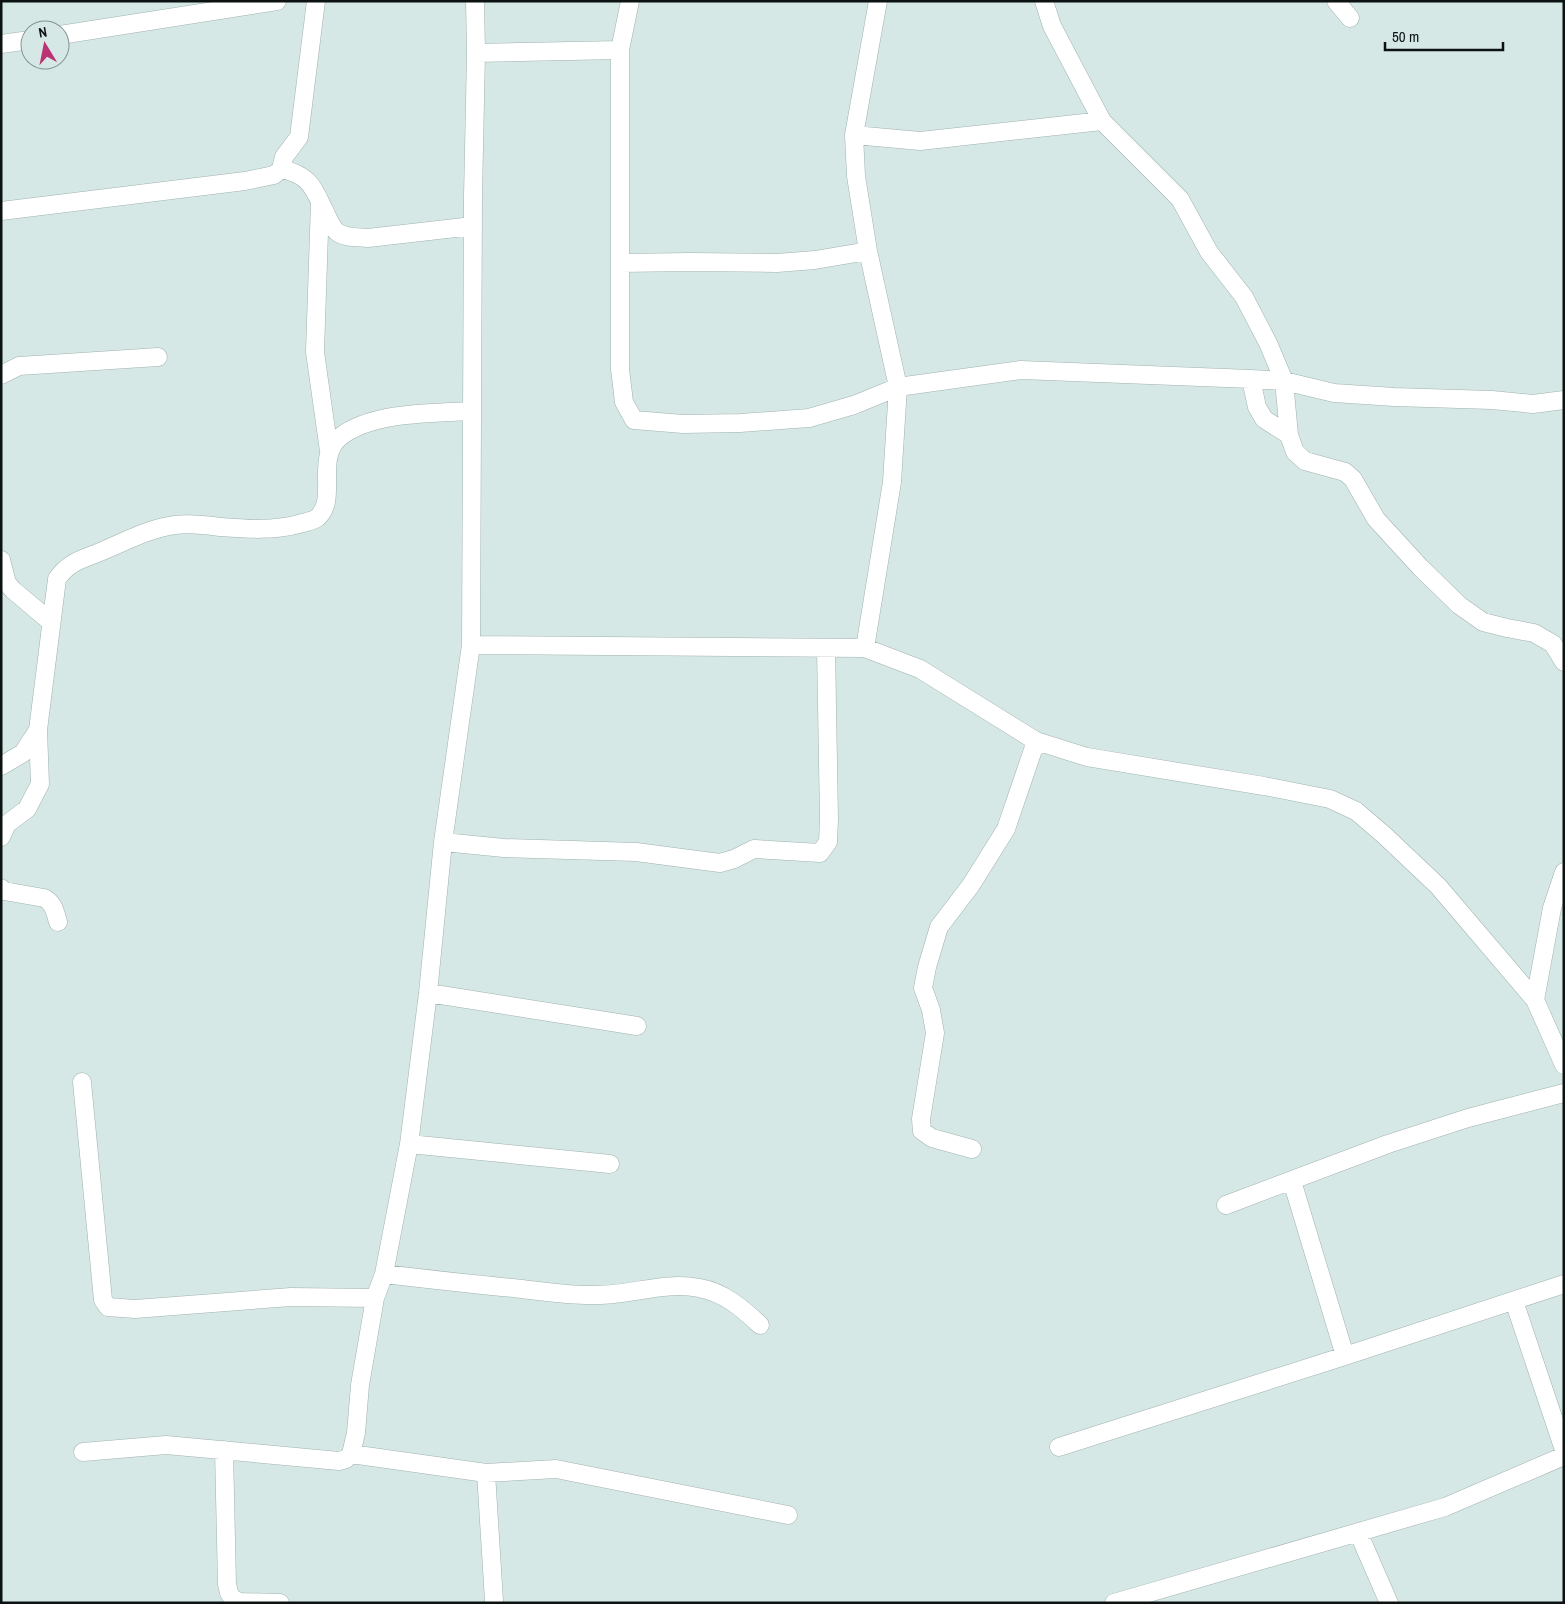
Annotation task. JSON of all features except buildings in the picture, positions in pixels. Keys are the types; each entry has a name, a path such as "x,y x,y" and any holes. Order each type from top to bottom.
{"street":[{"path":"70,33 277,1"},
{"path":"1,211 245,181 274,175 280,169 284,157 299,137 316,1"},
{"path":"83,1452 166,1445 339,1461 346,1459 351,1454 356,1433 360,1385 375,1298 384,1274 409,1144 428,993 443,842 471,645 475,1"},
{"path":"630,1 620,50 620,369 624,402 634,420 683,424 740,423 809,418 854,405 898,387 1021,370 1284,381 1334,393 1384,396 1492,400 1533,404 1564,400"},
{"path":"865,648 892,482 898,387 868,251 856,176 854,135 878,1"},
{"path":"1044,1 1052,26 1102,122 1180,199 1209,252 1244,297 1268,342 1284,381 1289,434 1295,452 1305,461 1345,472 1353,479 1376,520 1420,567 1460,605 1483,622 1534,633 1553,644 1564,662"},
{"path":"1336,1 1350,18"},
{"path":"1,44 20,41"},
{"path":"476,53 620,50"},
{"path":"854,135 884,136 920,141 1102,122"},
{"path":"280,169 294,172 307,179 328,218 338,232 351,237 368,238 473,226"},
{"path":"1,837 8,824 27,809 40,784 38,730 51,622 57,579 68,565 154,530 175,525 196,524 268,529 316,519 324,509 326,465 329,451 315,352 320,202"},
{"path":"620,263 777,263 815,260 868,251"},
{"path":"1,375 19,366 158,357"},
{"path":"1251,379 1257,407 1264,419 1289,434"},
{"path":"329,451 339,438 352,429 374,420 428,413 471,411"},
{"path":"1,560 8,583 13,590 51,622"},
{"path":"471,645 865,648 920,669 1036,740 1087,757 1264,786 1330,799 1356,811 1438,886 1535,1000 1564,1065"},
{"path":"443,842 504,848 636,852 720,863 734,860 754,849 820,853 828,842 829,819 826,648"},
{"path":"1,766 23,753 38,730"},
{"path":"972,1149 932,1138 922,1131 921,1119 935,1032 931,1010 923,988 939,927 971,885 1006,829 1036,740"},
{"path":"1535,1000 1552,908 1564,872"},
{"path":"1,888 4,891 49,900 53,904 58,922"},
{"path":"428,993 638,1026"},
{"path":"82,1082 103,1300 108,1307 134,1309 291,1297 375,1298"},
{"path":"1226,1205 1388,1144 1468,1118 1564,1093"},
{"path":"409,1144 610,1164"},
{"path":"1292,1180 1345,1356"},
{"path":"384,1274 598,1296 670,1286 700,1288 722,1296 742,1308 760,1325"},
{"path":"1059,1447 1564,1284"},
{"path":"1514,1301 1564,1450"},
{"path":"224,1450 227,1584 230,1593 233,1599 240,1602 280,1603"},
{"path":"351,1454 486,1472 556,1469 788,1515"},
{"path":"1114,1603 1445,1508 1564,1456"},
{"path":"486,1472 494,1602"},
{"path":"1358,1532 1389,1603"}]}
